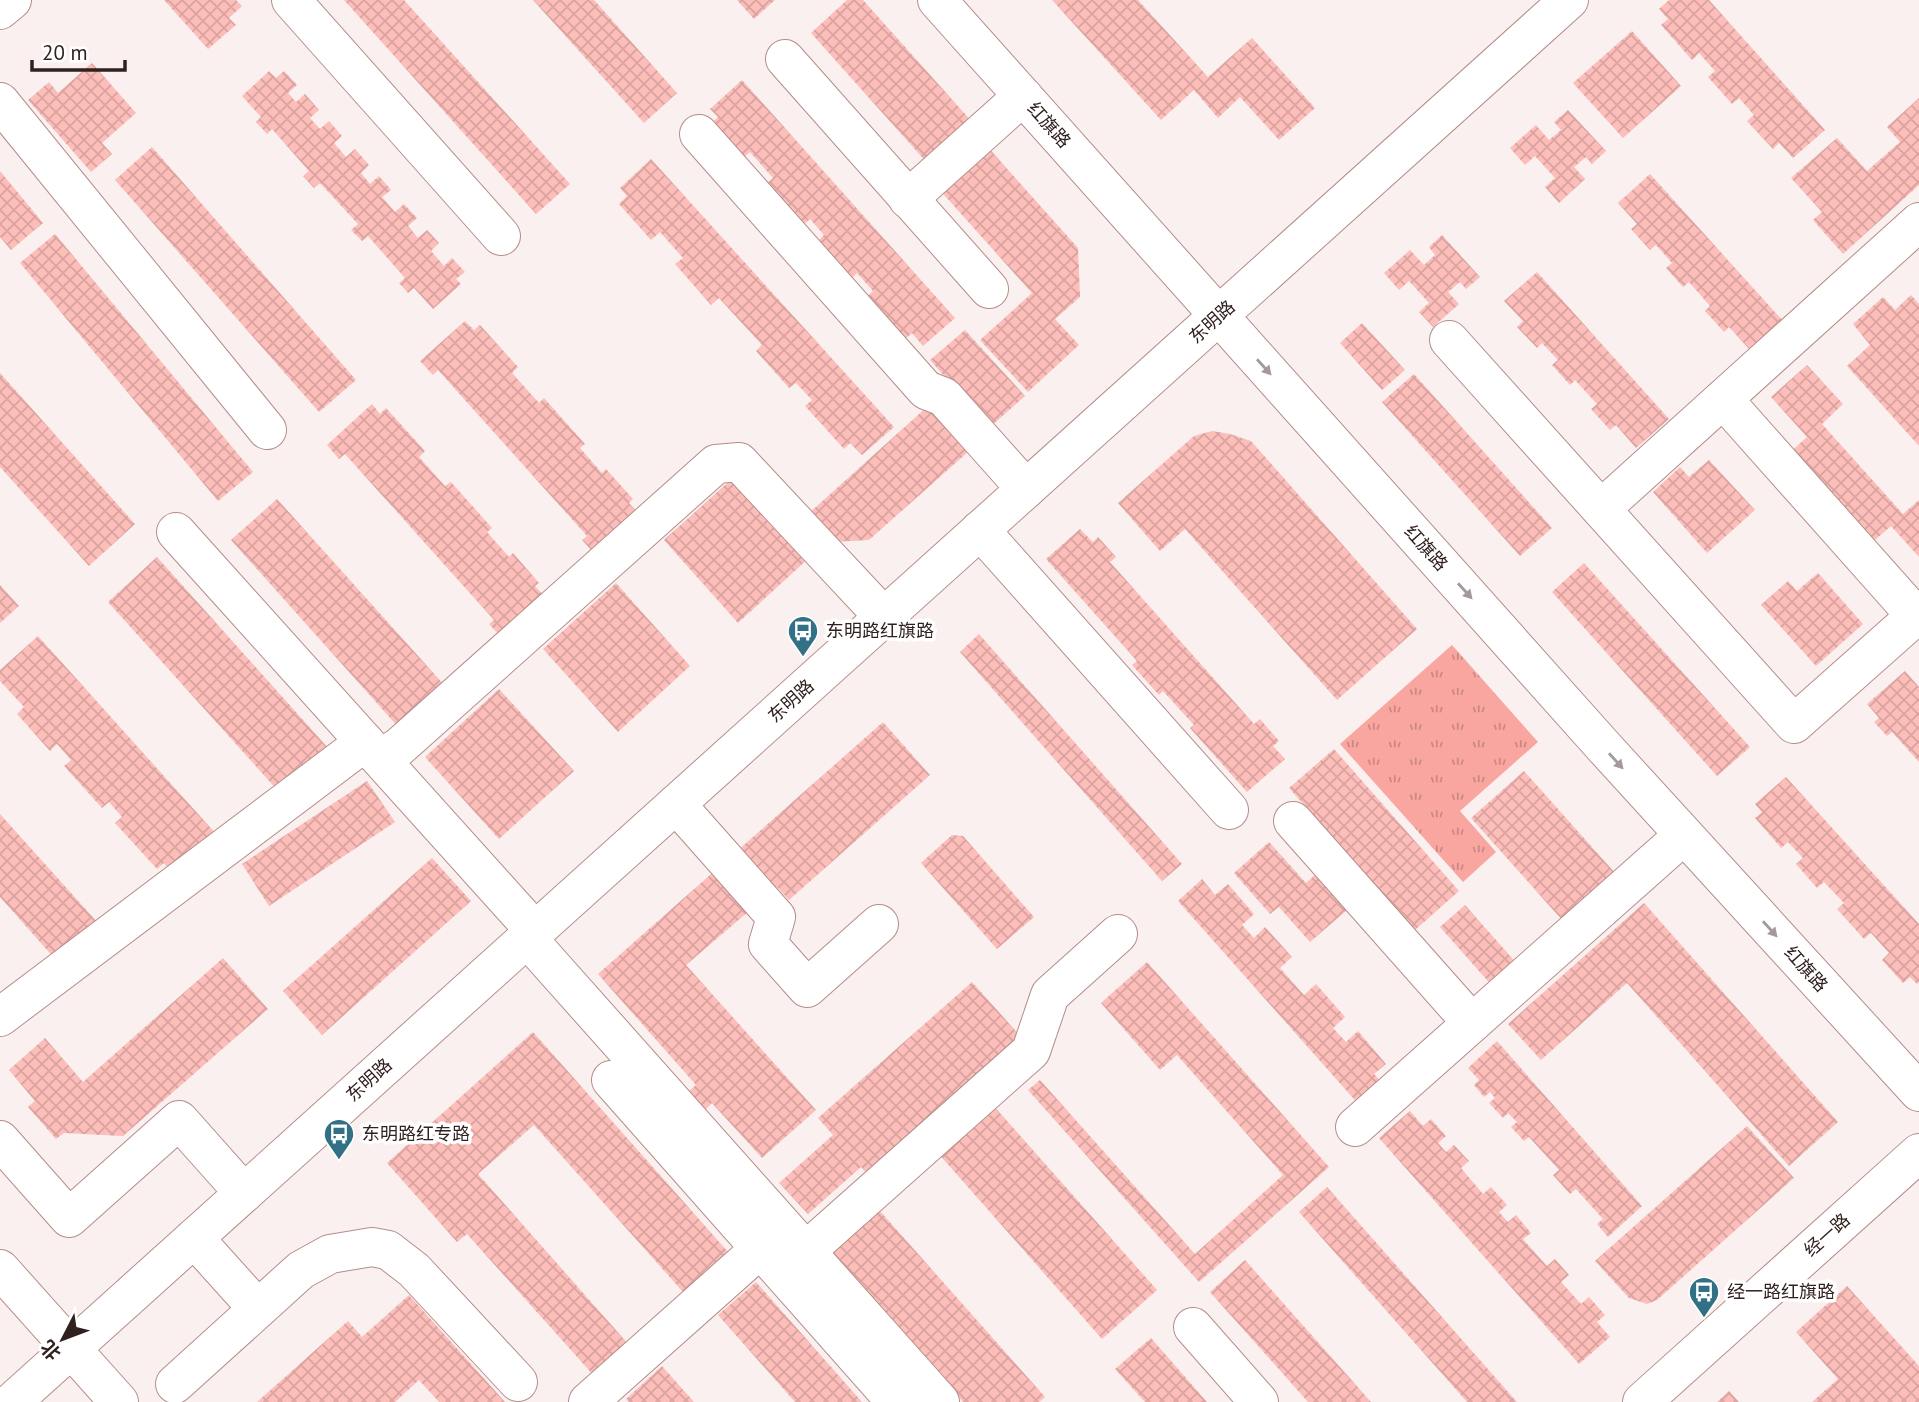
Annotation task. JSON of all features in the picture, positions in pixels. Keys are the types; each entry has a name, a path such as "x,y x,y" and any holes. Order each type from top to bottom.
{"street":[{"path":"0,10 12,0"},
{"path":"291,0 501,236"},
{"name":"红旗路","path":"937,0 1684,835 1919,1092"},
{"name":"东明路","path":"12,1402 1569,0"},
{"path":"785,59 989,289"},
{"path":"908,198 1023,96"},
{"path":"0,102 267,430"},
{"path":"699,134 926,390 944,397 1026,489"},
{"path":"1601,509 1919,222"},
{"path":"1450,340 1794,724 1917,614 1723,399"},
{"path":"0,1017 372,750 399,747 716,464 739,462 884,617"},
{"path":"980,530 1229,810"},
{"path":"176,532 372,750 940,1402"},
{"path":"676,804 776,917 768,944 807,988 879,924"},
{"path":"1293,821 1472,1023"},
{"path":"1355,1126 1684,835"},
{"path":"806,1251 1031,1051 1050,995 1118,934"},
{"path":"611,1080 896,1402"},
{"path":"0,1140 69,1218 179,1120 244,1193"},
{"name":"经一路","path":"1642,1402 1919,1153"},
{"path":"194,1238 258,1309"},
{"path":"175,1384 301,1270 330,1254 372,1247 388,1250 414,1270 518,1382"},
{"path":"589,1402 760,1249"},
{"path":"0,1269 119,1402"},
{"path":"1193,1327 1259,1402"}],"green space":[{"path":"1452,645 1538,742 1460,811 1496,852 1463,882 1340,744"}],"building":[{"path":"164,0 236,0 242,6 229,18 236,25 208,49"},
{"path":"344,0 404,0 570,184 536,214"},
{"path":"533,0 594,0 677,93 644,123"},
{"path":"737,0 775,0 754,19"},
{"path":"847,0 863,0 974,124 929,165 811,33"},
{"path":"1052,0 1138,0 1208,77 1252,38 1315,108 1279,140 1240,97 1218,118 1194,90 1161,120"},
{"path":"1669,0 1709,0 1825,130 1793,158 1779,143 1773,149 1747,121 1754,115 1739,98 1732,104 1708,77 1715,71 1699,53 1692,60 1661,25 1668,19 1659,9"},
{"path":"1632,31 1681,86 1623,138 1573,83"},
{"path":"92,63 136,113 102,143 112,154 91,172 28,100 49,82 58,93"},
{"path":"269,71 276,78 284,71 297,85 288,93 296,102 305,94 319,110 310,118 320,129 329,121 342,136 334,143 346,157 355,149 369,165 361,173 370,184 379,176 391,190 382,197 395,212 404,204 417,218 408,226 418,238 427,230 439,243 431,251 444,266 452,258 465,272 456,279 461,284 433,309 414,288 408,293 399,283 405,278 368,236 362,241 351,230 358,224 320,183 314,188 303,176 309,171 272,129 267,134 256,122 261,117 242,96"},
{"path":"742,80 955,318 923,346 912,333 905,339 867,297 873,291 857,273 851,279 817,242 824,235 810,219 802,226 765,185 773,178 750,152 741,160 710,125 718,117 710,109"},
{"path":"1919,98 1919,185 1843,254 1813,220 1822,212 1791,178 1837,138 1867,171 1900,142 1887,127"},
{"path":"1568,110 1606,151 1592,164 1586,157 1574,167 1585,179 1559,203 1545,187 1555,178 1535,156 1525,165 1510,148 1536,125 1549,140 1561,130 1554,122"},
{"path":"985,144 1078,248 1080,297 1055,319 1079,345 1028,392 980,340 1032,293 937,187"},
{"path":"152,147 356,380 319,412 115,180"},
{"path":"651,159 894,427 862,455 850,443 844,449 805,406 812,400 796,383 789,388 756,351 762,345 719,298 711,305 675,264 683,258 660,232 651,240 619,204 627,196 620,188"},
{"path":"0,171 43,223 11,250 0,237"},
{"path":"1650,174 1783,321 1750,350 1729,327 1724,332 1705,311 1710,306 1689,282 1683,287 1666,268 1672,263 1656,245 1650,250 1631,229 1637,224 1618,203"},
{"path":"55,234 253,472 218,501 20,263"},
{"path":"1442,235 1480,277 1466,289 1460,282 1448,292 1459,304 1433,327 1419,312 1429,303 1409,281 1399,290 1384,273 1410,250 1424,265 1435,255 1429,247"},
{"path":"1537,272 1669,419 1636,448 1616,425 1610,430 1591,409 1597,404 1575,380 1570,385 1552,365 1558,360 1542,343 1537,348 1517,327 1523,321 1504,301"},
{"path":"1911,295 1919,304 1919,446 1847,366 1870,345 1853,324 1883,297 1895,310"},
{"path":"465,321 474,330 480,325 518,367 512,373 539,403 544,398 585,444 580,448 602,473 606,469 633,499 629,503 639,514 595,554 582,540 587,536 438,370 433,375 420,361"},
{"path":"1362,323 1405,370 1382,390 1340,343"},
{"path":"965,330 1025,396 990,427 930,360"},
{"path":"1807,365 1843,404 1822,424 1903,514 1919,500 1919,557 1891,526 1868,546 1787,455 1807,437 1771,397"},
{"path":"0,373 135,524 89,566 0,467"},
{"path":"1414,374 1552,528 1520,556 1382,402"},
{"path":"372,404 380,414 386,408 425,451 419,457 445,486 451,482 492,528 487,532 509,557 513,553 539,583 535,586 546,598 502,638 489,624 494,620 345,454 339,459 327,445"},
{"path":"928,406 969,451 869,540 831,542 807,515"},
{"path":"1212,431 1251,441 1417,629 1337,700 1185,529 1160,551 1118,503 1194,436"},
{"path":"1709,460 1755,510 1707,553 1653,492 1680,467 1689,477"},
{"path":"736,475 810,557 738,623 664,540"},
{"path":"277,499 446,687 400,729 231,540"},
{"path":"1080,529 1093,542 1098,537 1116,557 1110,562 1254,724 1260,719 1279,741 1273,746 1285,759 1247,792 1190,728 1194,725 1163,691 1159,695 1132,665 1137,661 1046,559"},
{"path":"157,557 329,749 280,793 108,602"},
{"path":"1584,563 1750,747 1717,776 1552,592"},
{"path":"1818,573 1863,624 1816,666 1761,605 1788,581 1797,591"},
{"path":"616,583 690,666 618,732 543,649"},
{"path":"0,585 19,606 0,623"},
{"path":"979,634 1182,864 1162,881 960,652"},
{"path":"38,636 217,835 174,874 164,863 157,869 115,823 122,817 109,802 102,808 64,766 71,760 57,744 50,751 17,714 24,707 0,681 0,670"},
{"path":"1905,671 1919,687 1919,762 1892,732 1887,736 1874,722 1879,718 1867,704"},
{"path":"499,689 574,771 499,839 425,757"},
{"path":"883,722 930,775 789,900 777,887 686,965 816,1110 762,1158 712,1103 705,1110 689,1091 696,1085 598,974"},
{"path":"1334,749 1459,891 1415,930 1289,788"},
{"path":"1524,771 1616,874 1563,921 1471,818"},
{"path":"1786,777 1919,924 1917,984 1910,977 1903,983 1882,960 1889,953 1871,933 1864,939 1837,909 1844,903 1824,882 1817,888 1796,864 1803,858 1788,842 1781,848 1755,818 1762,812 1755,804"},
{"path":"367,781 395,822 269,906 242,864"},
{"path":"0,814 98,923 56,960 0,897"},
{"path":"952,835 963,836 1034,917 997,949 921,863"},
{"path":"1269,842 1306,883 1316,874 1347,910 1310,942 1279,907 1270,914 1234,873"},
{"path":"432,858 471,901 322,1035 283,991"},
{"path":"1202,879 1215,895 1228,884 1254,914 1242,925 1254,938 1265,927 1292,957 1280,968 1304,995 1316,984 1345,1017 1333,1028 1346,1042 1358,1031 1386,1064 1374,1074 1385,1086 1361,1107 1178,901"},
{"path":"1644,903 1838,1122 1789,1166 1627,983 1541,1060 1508,1024"},
{"path":"1465,905 1519,966 1494,988 1440,927"},
{"path":"223,958 268,1009 123,1136 64,1133 56,1139 28,1107 35,1101 9,1070 45,1038 83,1082"},
{"path":"1147,962 1329,1167 1199,1282 1028,1090 1040,1080 1195,1254 1283,1175 1177,1055 1160,1070 1101,1003"},
{"path":"972,982 1023,1039 869,1176 861,1167 808,1214 779,1183 833,1135 818,1118"},
{"path":"533,1032 729,1253 684,1293 534,1125 478,1174 630,1346 595,1377 467,1234 457,1242 387,1163"},
{"path":"1497,1041 1642,1206 1608,1237 1597,1224 1603,1219 1576,1189 1570,1194 1553,1175 1559,1170 1529,1137 1524,1141 1511,1127 1517,1122 1508,1113 1503,1118 1489,1103 1495,1098 1490,1092 1484,1097 1474,1085 1479,1080 1468,1068"},
{"path":"992,1104 1157,1290 1102,1339 937,1152"},
{"path":"1410,1111 1423,1126 1431,1119 1446,1136 1438,1143 1446,1152 1454,1145 1469,1161 1461,1168 1483,1194 1491,1187 1507,1205 1499,1212 1508,1222 1516,1215 1531,1233 1523,1239 1547,1266 1555,1259 1569,1275 1561,1282 1581,1304 1589,1297 1605,1315 1597,1322 1610,1337 1579,1364 1379,1138"},
{"path":"1747,1126 1794,1178 1657,1300 1647,1304 1629,1298 1595,1261"},
{"path":"1327,1187 1517,1402 1467,1402 1299,1212"},
{"path":"880,1211 1045,1397 1039,1402 963,1402 831,1254"},
{"path":"1245,1260 1371,1402 1308,1402 1210,1292"},
{"path":"756,1282 862,1402 795,1402 718,1315"},
{"path":"1847,1286 1919,1366 1919,1402 1812,1402 1838,1379 1796,1332"},
{"path":"409,1295 505,1402 439,1402 419,1380 395,1402 257,1402 348,1321 362,1337"},
{"path":"1151,1338 1207,1402 1145,1402 1115,1369"},
{"path":"662,1366 694,1402 629,1402 626,1399"},
{"path":"1729,1391 1739,1402 1717,1402"}],"place":[{"name":"东明路红旗路","path":"803,658"},
{"name":"东明路红专路","path":"339,1161"},
{"name":"经一路红旗路","path":"1704,1319"}]}
